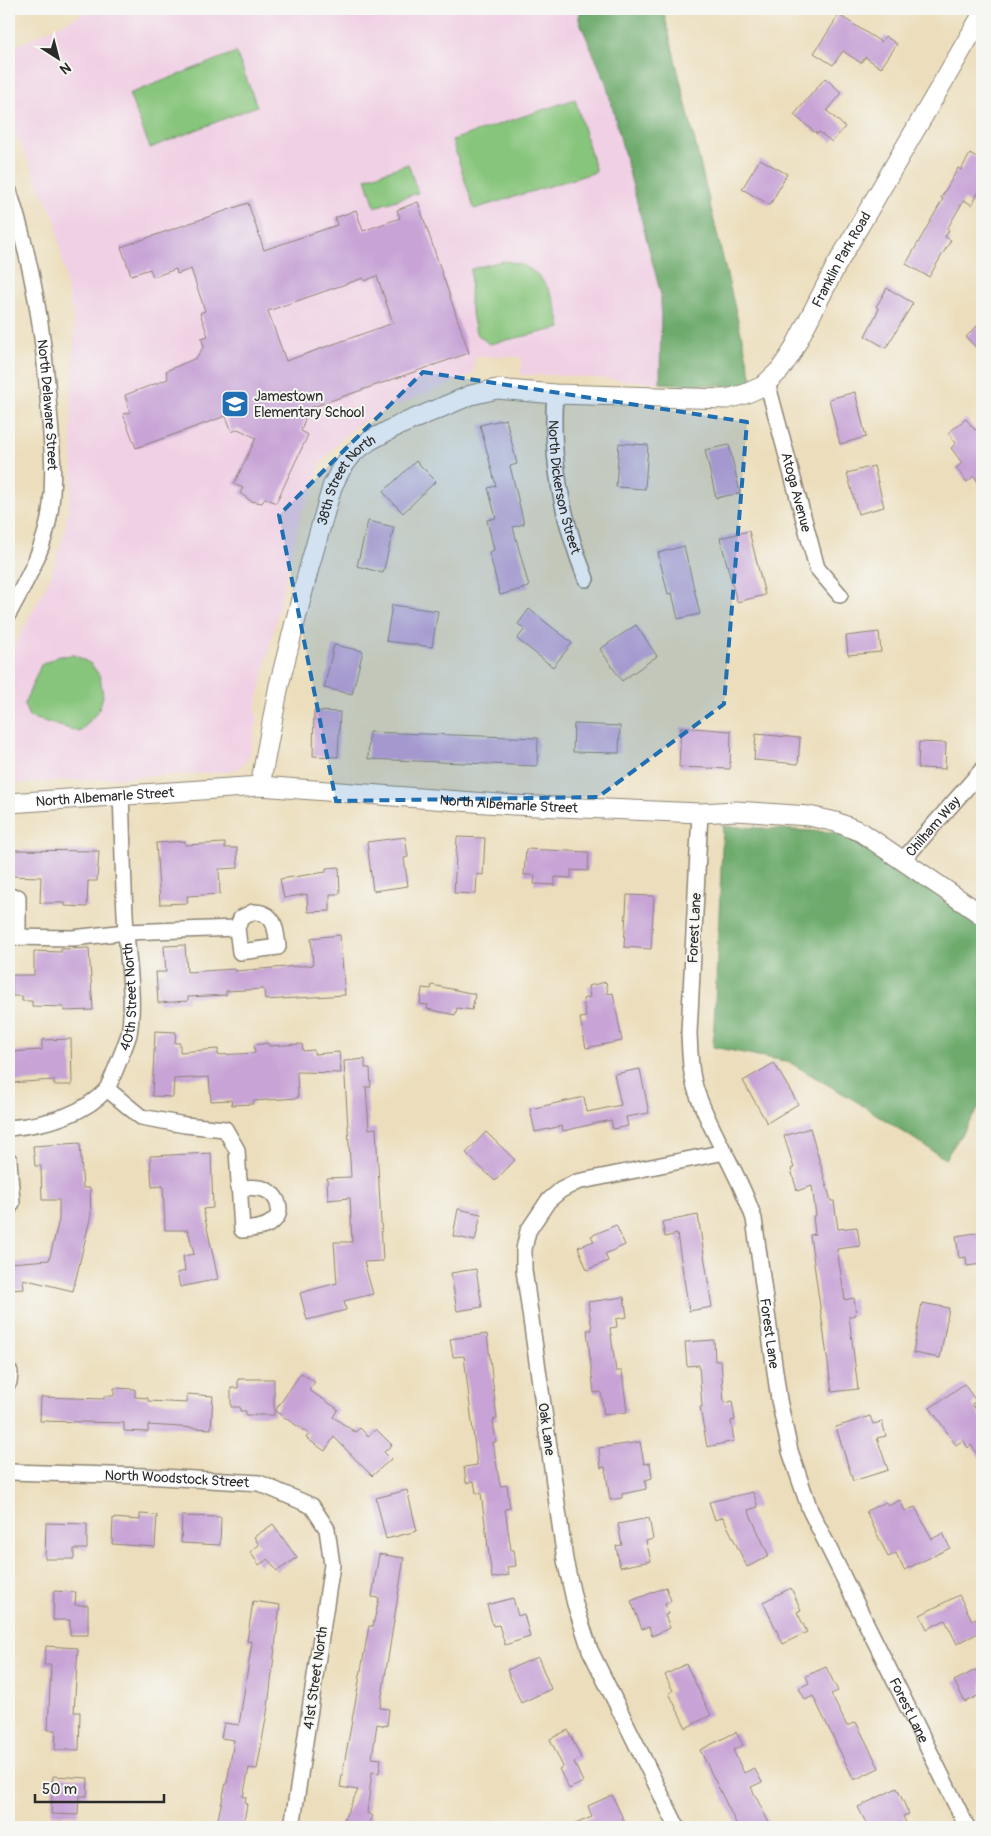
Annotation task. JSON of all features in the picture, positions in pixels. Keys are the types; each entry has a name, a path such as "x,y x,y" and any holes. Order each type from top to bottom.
{"street":[{"name":"Franklin Park Road","path":"632,395 727,399 745,394 767,382 780,370 791,354 836,266 982,15"},
{"name":"North Delaware Street","path":"9,191 26,244 45,348 53,455 50,513 32,569 9,613"},
{"name":"Atoga Avenue","path":"767,382 816,568 840,595"},
{"name":"38th Street North","path":"260,786 279,685 332,487 354,452 394,427 471,395 497,389 555,394 632,395"},
{"name":"North Dickerson Street","path":"555,394 552,430 554,454 567,520 586,579"},
{"name":"Chilham Way","path":"903,860 982,770"},
{"name":"North Albemarle Street","path":"9,803 260,786 513,805 700,813 736,811 809,816 836,822 861,832 982,915"},
{"name":"40th Street North","path":"107,1089 129,1034 130,988 121,794"},
{"name":"Forest Lane","path":"700,813 689,1033 691,1067 697,1093 745,1192 754,1219 779,1400 790,1451 810,1510 967,1827"},
{"path":"9,897 18,897 13,937 73,938 126,932 237,928"},
{"path":"9,1128 37,1125 57,1119 84,1106 107,1089 142,1117 185,1126 226,1129 237,1150 238,1188"},
{"name":"Oak Lane","path":"677,1827 590,1650 575,1604 565,1560 524,1270 524,1248 528,1231 548,1201 577,1182 725,1152"},
{"path":"9,1160 12,1203 9,1208"},
{"name":"North Woodstock Street","path":"9,1472 146,1476 259,1483 312,1506 328,1529"},
{"name":"41st Street North","path":"292,1827 332,1565 328,1529"}],"highlighted area":[{"path":"423,372 747,422 724,704 598,797 336,801 279,515"}],"shaded area":[{"name":"Jamestown Elementary School","path":"93,9 579,9 579,20 606,83 661,295 660,383 555,375 521,375 522,357 475,356 473,374 374,415 343,437 321,464 307,502 301,512 255,711 258,718 248,759 236,770 226,772 9,784 9,657 51,576 65,529 73,478 71,431 74,325 55,220 9,119 9,49"}],"green space":[{"path":"579,9 663,9 754,387 660,383 661,295 606,83 579,20"},
{"path":"236,52 257,106 150,148 129,94"},
{"path":"575,99 596,172 474,209 452,140"},
{"path":"408,164 418,193 375,207 366,178"},
{"path":"502,261 527,267 544,282 555,303 561,328 489,344 476,333 470,304 471,269"},
{"path":"75,655 91,664 100,676 103,696 99,710 80,732 29,717 24,704 41,665 59,656"},
{"path":"723,826 847,833 982,926 982,1103 945,1159 859,1103 789,1062 713,1047"}],"building":[{"path":"839,15 881,42 885,36 897,44 881,68 865,57 861,63 843,51 833,65 814,53"},
{"path":"825,78 842,93 827,111 845,127 832,142 819,132 817,134 794,115"},
{"path":"970,154 982,161 982,186 972,205 964,200 947,229 949,230 945,237 951,240 929,277 906,264 943,199 941,198 958,168 961,170"},
{"path":"760,159 787,174 770,205 742,189"},
{"name":"Jamestown Elementary School","path":"418,202 469,353 301,411 305,419 301,431 308,435 276,503 265,498 262,503 251,501 240,493 243,488 234,484 256,438 238,429 232,432 226,416 136,448 123,414 130,412 125,395 168,379 166,371 196,358 204,346 201,338 208,336 200,313 205,311 191,269 177,274 176,269 153,277 150,269 131,275 121,247 248,203 264,250 337,225 335,218 356,210 363,231 400,218 397,210","holes":["377,276 393,323 286,361 268,311 363,278 365,281"]},
{"path":"887,288 913,303 886,348 865,336 879,309 876,307"},
{"path":"982,321 982,354 966,337"},
{"path":"855,392 866,437 840,444 829,399"},
{"path":"506,419 517,464 510,466 524,524 513,527 529,587 500,595 489,552 494,550 487,520 496,518 488,488 496,486 480,425"},
{"path":"966,419 975,430 982,425 982,487 974,476 967,482 956,468 962,463 951,448 956,443 948,433"},
{"path":"619,443 648,445 645,489 616,487"},
{"path":"729,445 740,493 716,498 705,450"},
{"path":"416,461 436,481 403,513 383,492"},
{"path":"874,466 884,507 858,514 847,473"},
{"path":"368,521 394,527 383,573 357,566"},
{"path":"749,531 765,595 737,602 720,538"},
{"path":"684,546 700,614 678,619 672,593 668,594 658,553"},
{"path":"392,605 438,611 432,647 386,641"},
{"path":"529,609 572,643 553,667 517,639 525,629 518,624"},
{"path":"636,625 657,656 622,681 600,649"},
{"path":"879,632 881,652 848,655 846,636"},
{"path":"334,645 363,651 352,694 324,688"},
{"path":"314,711 340,712 338,757 313,756"},
{"path":"574,724 620,726 619,753 573,752"},
{"path":"681,727 731,731 730,769 679,767"},
{"path":"369,732 538,738 537,766 368,759"},
{"path":"756,734 800,738 798,764 754,760"},
{"path":"919,742 946,743 945,769 918,768"},
{"path":"405,837 408,857 404,858 408,886 373,891 367,842"},
{"path":"457,837 485,838 483,875 477,874 476,894 454,893"},
{"path":"185,841 185,845 225,843 225,848 237,848 238,868 219,869 220,894 187,896 188,903 160,904 156,843"},
{"path":"526,849 589,852 588,871 571,870 571,878 555,877 555,885 534,884 535,875 524,875"},
{"path":"9,850 99,851 97,881 88,881 87,907 65,906 65,903 40,903 41,877 9,876"},
{"path":"339,867 340,894 330,894 330,911 308,912 307,894 284,898 280,879 326,872 326,868"},
{"path":"627,895 654,896 651,949 624,947"},
{"path":"340,935 345,995 265,1000 264,989 226,991 226,995 188,997 188,1001 158,1003 156,972 166,972 164,946 185,945 187,972 235,969 235,971 313,965 311,938"},
{"path":"89,948 93,1010 64,1011 64,1007 32,1006 32,1001 22,1001 22,996 12,996 12,975 34,975 34,951 61,952 61,949"},
{"path":"606,982 608,994 613,993 622,1041 586,1048 580,1018 586,1017 583,999 590,997 588,986"},
{"path":"432,985 475,994 472,1010 457,1008 455,1015 427,1009 428,1005 420,1004 422,988 431,989"},
{"path":"155,1031 176,1032 175,1043 180,1043 180,1052 218,1049 218,1055 255,1053 254,1045 268,1043 269,1046 302,1044 303,1051 314,1050 314,1054 339,1052 341,1073 297,1072 298,1098 253,1101 253,1104 232,1105 231,1100 211,1101 209,1077 174,1079 173,1097 152,1096"},
{"path":"71,1039 72,1085 54,1085 54,1080 9,1083 9,1052 42,1050 42,1040"},
{"path":"365,1059 365,1068 370,1068 371,1087 366,1087 369,1129 376,1128 383,1261 364,1262 373,1294 344,1301 346,1310 307,1320 300,1293 337,1283 334,1242 352,1242 350,1198 328,1200 327,1178 351,1177 344,1061"},
{"path":"774,1063 798,1104 767,1123 743,1081"},
{"path":"640,1069 649,1113 626,1117 628,1126 613,1129 611,1120 563,1131 562,1126 535,1132 530,1109 584,1097 587,1112 621,1105 614,1074"},
{"path":"810,1128 831,1201 834,1201 838,1229 857,1227 860,1246 837,1249 845,1300 854,1298 856,1315 849,1316 858,1389 832,1392 810,1235 815,1234 813,1216 816,1216 812,1186 797,1191 791,1169 794,1168 784,1136"},
{"path":"486,1132 515,1160 495,1181 466,1153"},
{"path":"80,1143 83,1188 90,1188 91,1215 73,1291 23,1279 24,1289 9,1290 9,1263 49,1260 59,1220 59,1200 42,1200 41,1166 35,1166 33,1146"},
{"path":"211,1153 213,1208 203,1209 218,1279 180,1287 177,1273 185,1271 183,1256 194,1254 188,1230 165,1230 163,1186 152,1187 150,1156"},
{"path":"458,1209 481,1214 475,1241 453,1236"},
{"path":"698,1215 712,1307 689,1311 677,1234 665,1237 662,1222"},
{"path":"616,1225 625,1245 605,1254 608,1261 587,1270 578,1247 594,1241 591,1236"},
{"path":"982,1232 982,1264 967,1266 966,1257 959,1258 956,1236"},
{"path":"476,1269 482,1307 457,1311 451,1273"},
{"path":"624,1297 627,1317 616,1319 617,1327 610,1328 616,1371 622,1371 627,1412 604,1415 601,1392 594,1393 587,1330 592,1330 588,1302"},
{"path":"922,1303 949,1308 940,1358 913,1353"},
{"path":"487,1334 497,1419 493,1420 496,1442 493,1442 500,1486 507,1485 510,1508 505,1509 511,1550 514,1550 516,1566 507,1567 509,1575 492,1578 481,1493 476,1493 474,1481 466,1483 464,1467 477,1465 464,1356 453,1357 450,1339"},
{"path":"714,1340 715,1361 721,1361 724,1403 732,1401 735,1420 731,1421 734,1441 707,1447 700,1407 702,1407 699,1365 687,1366 685,1342"},
{"path":"301,1373 315,1382 309,1390 338,1409 333,1417 355,1432 360,1428 368,1436 376,1429 392,1445 384,1452 391,1459 372,1476 334,1437 325,1451 306,1438 309,1434 275,1411"},
{"path":"238,1379 274,1379 274,1415 246,1415 246,1411 240,1411 240,1407 231,1407 231,1388 238,1388"},
{"path":"964,1384 976,1401 972,1404 982,1419 982,1461 971,1445 968,1448 963,1440 956,1445 930,1408"},
{"path":"114,1388 135,1389 135,1397 148,1398 148,1401 187,1403 187,1394 213,1396 211,1429 148,1425 148,1432 124,1431 124,1423 40,1421 41,1397 104,1399 104,1396 114,1396"},
{"path":"870,1416 873,1424 882,1422 886,1436 877,1438 888,1470 853,1481 836,1427"},
{"path":"640,1442 644,1464 650,1463 652,1478 645,1480 646,1489 622,1494 622,1498 610,1500 605,1467 601,1468 599,1448"},
{"path":"407,1490 417,1531 386,1539 376,1498"},
{"path":"753,1492 758,1507 748,1510 769,1556 747,1567 723,1517 715,1520 709,1502"},
{"path":"900,1500 905,1511 915,1507 932,1539 943,1533 950,1548 904,1570 896,1553 888,1557 866,1511 886,1502 888,1506"},
{"path":"140,1514 157,1515 155,1547 112,1544 113,1518 140,1520"},
{"path":"182,1516 221,1517 220,1545 181,1543"},
{"path":"649,1518 653,1539 646,1541 651,1561 620,1567 616,1546 622,1545 618,1524"},
{"path":"46,1523 87,1524 87,1549 74,1549 74,1559 45,1559"},
{"path":"273,1524 297,1558 277,1571 268,1559 259,1565 250,1552 259,1545 254,1537"},
{"path":"379,1554 404,1558 380,1708 389,1709 387,1726 377,1724 372,1758 381,1759 379,1773 372,1772 367,1813 373,1816 368,1827 340,1827 358,1790 340,1787 369,1626 373,1626 379,1598 372,1597"},
{"path":"666,1587 671,1601 665,1604 668,1614 665,1615 670,1628 652,1636 649,1627 642,1629 631,1601"},
{"path":"791,1588 801,1610 797,1612 807,1632 783,1644 763,1602"},
{"path":"54,1591 76,1592 75,1605 88,1605 88,1635 70,1635 70,1620 53,1620"},
{"path":"959,1595 972,1620 976,1618 982,1631 957,1644 945,1620 927,1629 920,1615"},
{"path":"513,1598 518,1616 524,1614 530,1637 505,1645 499,1625 493,1626 487,1605"},
{"path":"253,1601 280,1605 268,1707 257,1769 249,1768 243,1797 246,1797 245,1803 247,1804 243,1827 216,1827 227,1783 234,1740 221,1738 224,1723 239,1725 252,1642 247,1641"},
{"path":"46,1646 78,1648 74,1712 80,1712 79,1750 55,1750 56,1730 48,1730 51,1665 44,1665"},
{"path":"538,1657 551,1689 521,1703 507,1670"},
{"path":"686,1664 711,1715 686,1728 669,1693 673,1691 665,1675"},
{"path":"826,1667 838,1691 831,1694 847,1726 856,1722 879,1768 854,1780 813,1696 805,1700 799,1688 809,1683 806,1676"},
{"path":"982,1667 982,1694 965,1702 954,1681"},
{"path":"568,1730 581,1758 574,1762 583,1782 569,1789 559,1769 563,1767 550,1739"},
{"path":"736,1732 743,1745 733,1750 744,1773 754,1768 762,1782 751,1787 771,1827 738,1827 700,1750"},
{"path":"53,1776 88,1778 87,1796 79,1796 78,1815 51,1814"},
{"path":"897,1788 909,1814 903,1816 908,1827 868,1827 858,1807"},
{"path":"612,1795 627,1827 568,1827 592,1817 588,1806"}],"place":[{"name":"Jamestown Elementary School","path":"235,404"}]}
